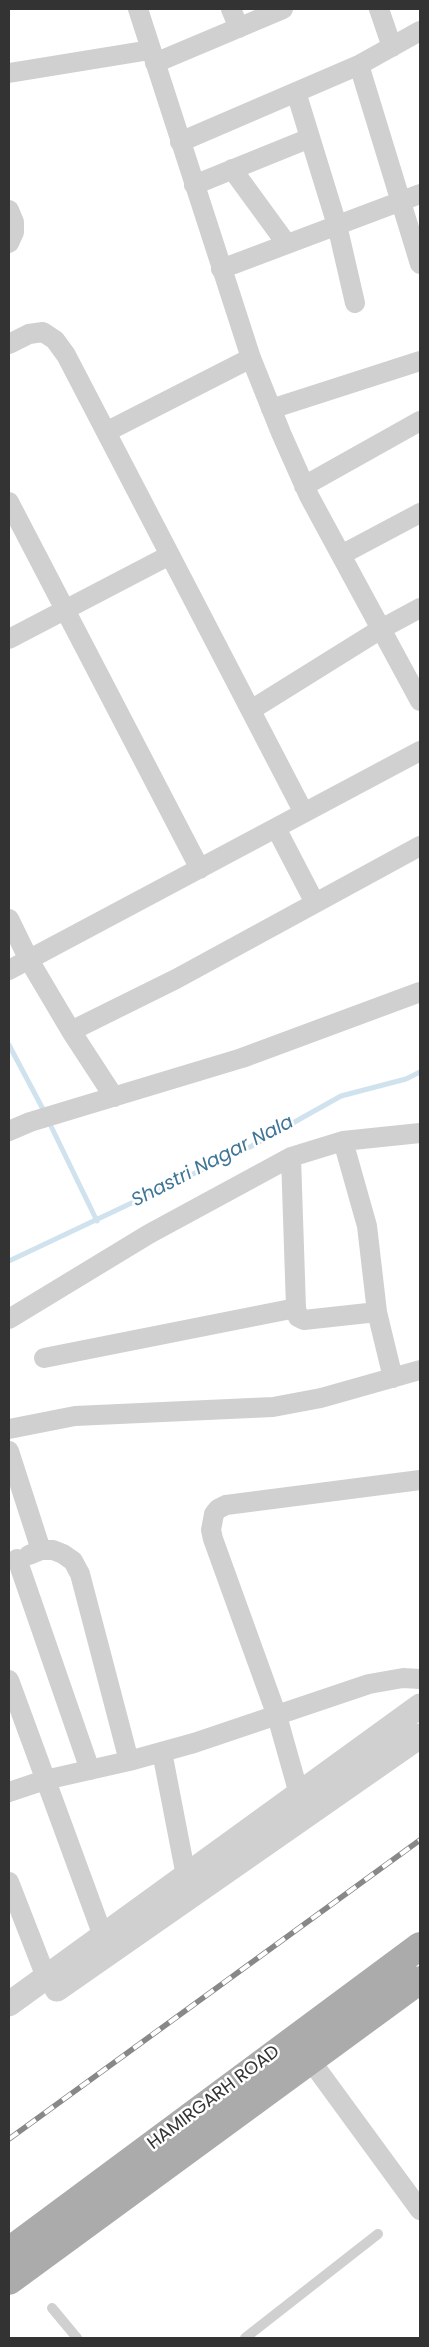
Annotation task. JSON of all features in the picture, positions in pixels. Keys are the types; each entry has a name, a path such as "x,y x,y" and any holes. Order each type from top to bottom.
{"main road":[{"name":"HAMIRGARH ROAD","path":"9,2251 420,1946"},
{"name":"HAMIRGARH ROAD","path":"9,2281 420,1980"}],"street":[{"path":"138,9 221,269 251,358 271,409 304,486 420,701"},
{"path":"231,9 239,28"},
{"path":"9,73 153,57 239,28 283,9"},
{"path":"378,9 392,47"},
{"path":"180,142 359,66 420,31"},
{"path":"359,66 411,197 420,264"},
{"path":"296,92 337,225 355,303"},
{"path":"194,185 310,138"},
{"path":"232,169 286,243"},
{"path":"221,269 411,197"},
{"path":"9,210 14,222 14,232 9,243"},
{"path":"9,344 36,332 43,332 55,340 66,355 304,813"},
{"path":"106,432 251,358"},
{"path":"271,409 420,361"},
{"path":"304,486 420,421"},
{"path":"9,502 200,869"},
{"path":"341,554 420,513"},
{"path":"9,639 170,555"},
{"path":"250,710 381,628 420,608"},
{"path":"9,970 420,751"},
{"path":"276,828 315,903"},
{"path":"71,1031 176,979 420,846"},
{"path":"9,919 29,960 71,1031 114,1097"},
{"path":"9,1131 30,1122 242,1058 420,992"},
{"path":"9,1319 149,1234 291,1157 343,1140 420,1133"},
{"path":"343,1140 367,1226 377,1312 393,1378"},
{"path":"291,1157 296,1308 298,1317 304,1320 377,1312"},
{"path":"44,1358 296,1308"},
{"path":"9,1429 75,1416 273,1407 321,1398 420,1370"},
{"path":"9,1451 41,1550"},
{"path":"299,1794 277,1716 213,1539 211,1530 214,1514 218,1509 226,1505 419,1483"},
{"path":"90,1770 13,1561 41,1550 53,1550 63,1554 73,1561 80,1574 130,1761"},
{"path":"9,1792 45,1780 162,1752 277,1716 369,1684 403,1678 420,1679"},
{"path":"9,1680 103,1936"},
{"path":"9,2004 420,1706"},
{"path":"9,2021 117,1949 420,1736"},
{"path":"162,1752 186,1876"},
{"path":"9,1882 15,1918 46,1978"},
{"path":"311,2061 420,2210"}],"lane":[{"path":"244,2338 378,2234"},
{"path":"52,2308 77,2338"}],"waterway":[{"path":"9,1045 45,1113"},
{"name":"Shastri Nagar Nala","path":"9,1261 250,1147 341,1096 406,1079 420,1072"},
{"path":"48,1120 97,1221"}],"railway":[{"path":"9,2139 420,1840"}]}
